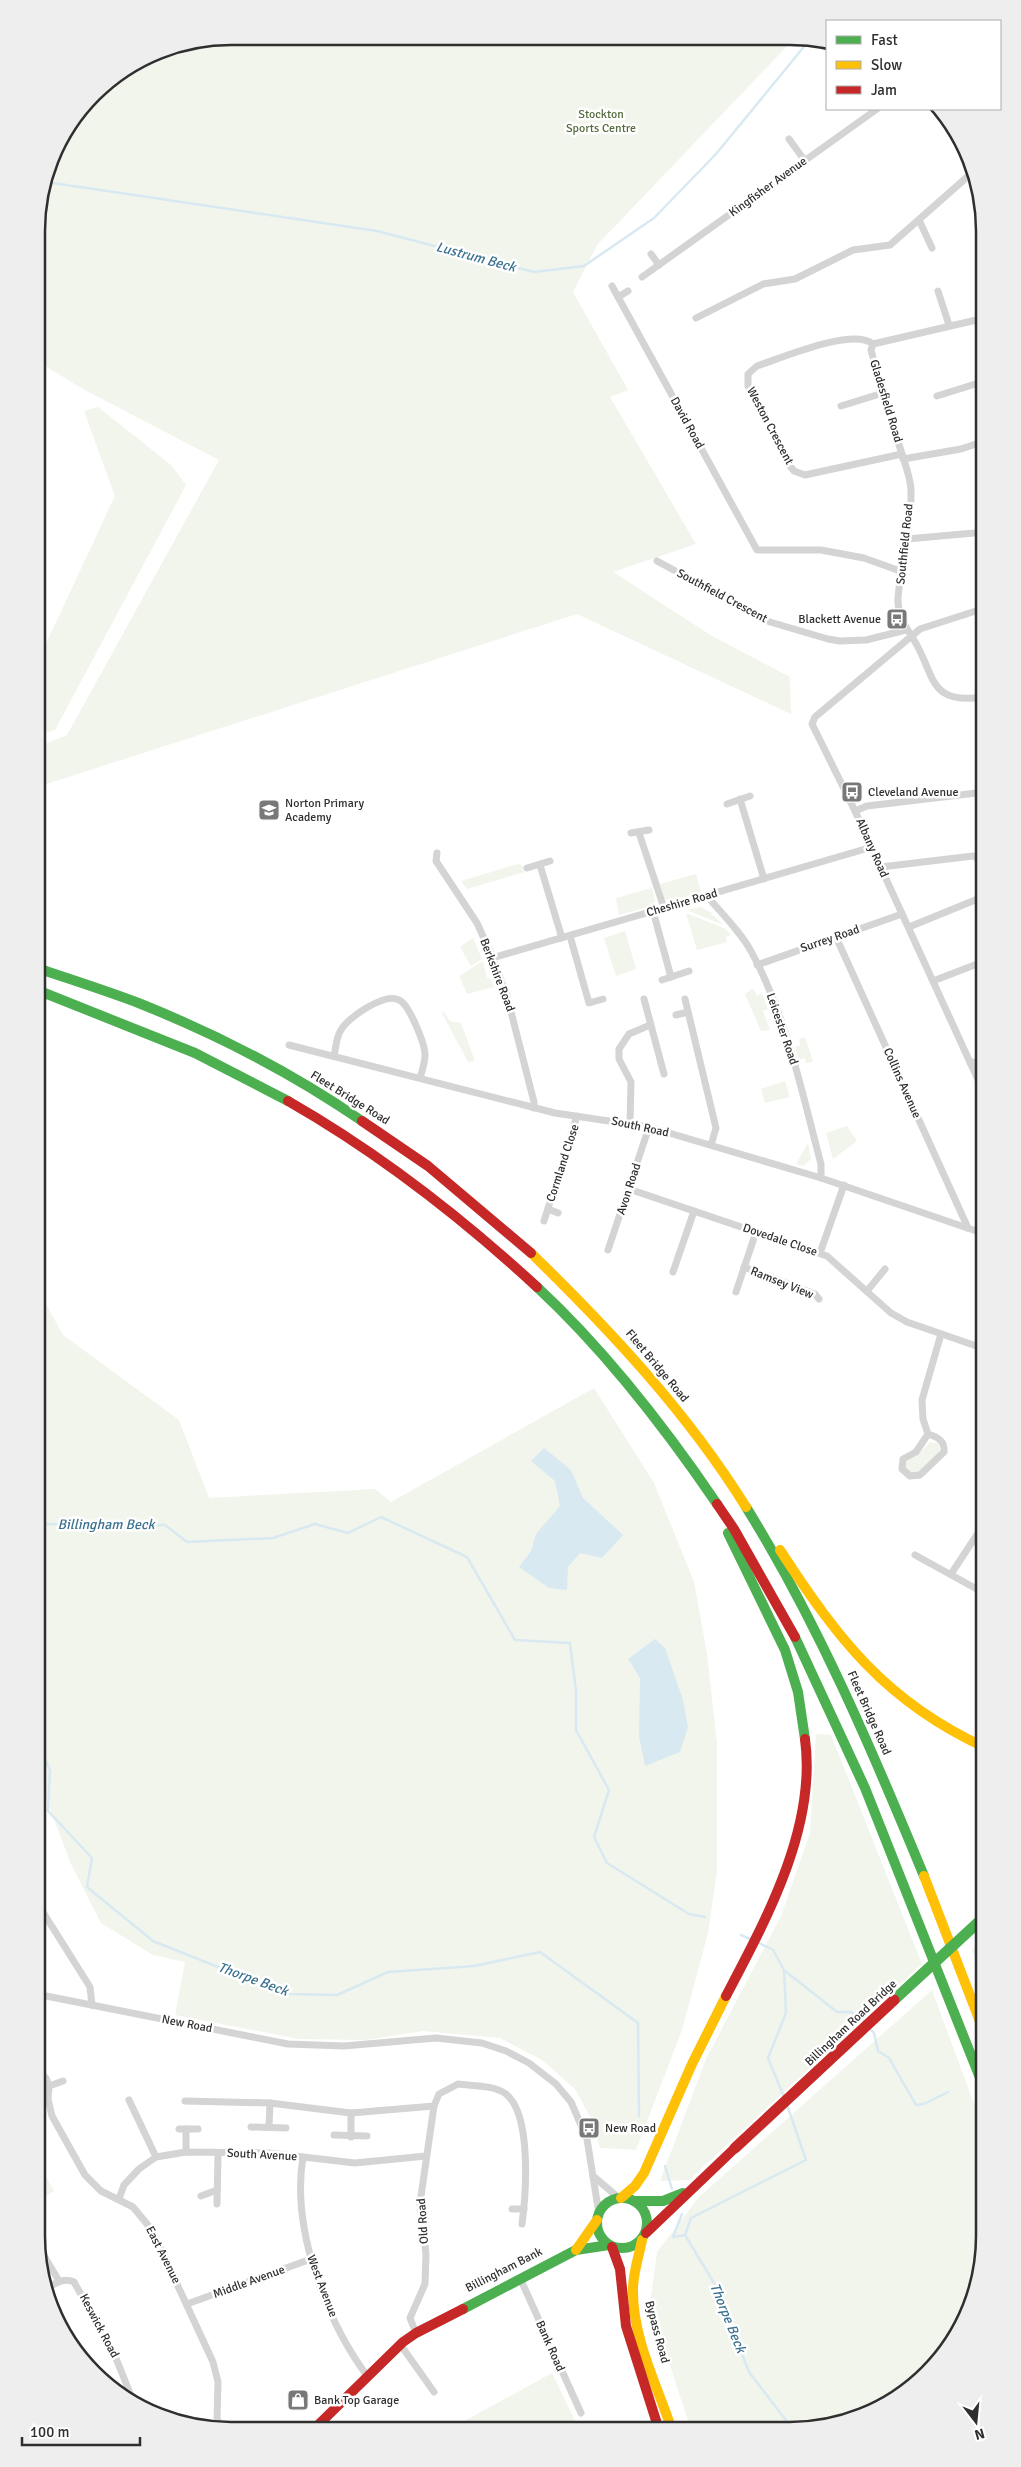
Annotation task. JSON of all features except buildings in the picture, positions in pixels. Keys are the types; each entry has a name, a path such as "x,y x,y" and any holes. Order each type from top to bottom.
{"main road":[{"name":"Fleet Bridge Road","path":"45,971 151,1009 252,1056 352,1114 447,1180 521,1242 595,1314 662,1392 732,1486 794,1592 866,1739 933,1897 976,2011"},
{"path":"45,993 147,1031 247,1078 337,1129 424,1189 510,1261 596,1347 659,1422 716,1503 781,1610 841,1732 913,1903 976,2067"},
{"path":"732,1486 768,1532 810,1598 837,1635 894,1692 935,1722 976,1743"},
{"path":"576,2250 606,2204 620,2198 635,2186 644,2174 699,2048 761,1931 784,1880 797,1842 804,1803 807,1761 805,1729 788,1654 736,1552 716,1503"},
{"name":"Billingham Road Bridge","path":"644,2236 691,2189 976,1924"},
{"path":"620,2198 634,2201 663,2201 691,2189"},
{"path":"598,2217 600,2234 611,2246 628,2248 644,2236 648,2226 645,2212 634,2201"},
{"name":"Bypass Road","path":"644,2236 634,2277 634,2303 638,2323 669,2422"},
{"name":"Billingham Bank","path":"321,2422 400,2344 416,2333 576,2250 611,2246"},
{"name":"Bypass Road","path":"611,2246 620,2269 626,2326 656,2422"}],"street":[{"name":"Kingfisher Avenue","path":"642,278 876,110"},
{"path":"789,138 805,160"},
{"path":"696,318 763,284 795,279 853,250 890,245 968,177"},
{"path":"919,220 932,248"},
{"path":"651,254 659,265"},
{"name":"David Road","path":"612,286 757,550 791,548 829,552 864,558 902,572"},
{"path":"618,297 628,291"},
{"path":"938,291 949,325"},
{"path":"873,344 976,320"},
{"name":"Weston Crescent","path":"873,344 868,340 844,339 757,366 748,374 748,386 790,466 800,474 805,475 902,456 961,450 976,444"},
{"name":"Gladesfield Road","path":"873,344 871,350 902,456"},
{"path":"937,396 976,384"},
{"path":"841,406 883,393"},
{"name":"Southfield Road","path":"902,456 911,488 907,539 898,600 908,633 927,672 941,690 956,697 976,697"},
{"path":"907,539 974,533"},
{"name":"Southfield Crescent","path":"657,561 770,622 828,639 840,641 866,640 908,633"},
{"path":"908,633 976,611"},
{"name":"Albany Road","path":"908,633 815,718 812,724 856,811 976,1075"},
{"path":"856,811 867,806 976,793"},
{"path":"727,804 750,796"},
{"path":"740,800 764,879"},
{"path":"630,832 639,833 649,830"},
{"path":"639,833 664,908"},
{"name":"Cheshire Road","path":"492,958 872,847"},
{"name":"Berkshire Road","path":"437,853 436,861 477,923 510,1005 534,1108"},
{"path":"881,867 973,856 976,858"},
{"path":"527,868 550,861"},
{"path":"540,865 562,938"},
{"name":"Leicester Road","path":"707,896 743,938 758,965 778,1013 793,1058 821,1164 821,1178"},
{"path":"909,927 976,900"},
{"path":"653,912 671,976"},
{"name":"Surrey Road","path":"758,965 902,914"},
{"path":"570,936 589,1003 603,999"},
{"name":"Collins Avenue","path":"836,937 968,1228"},
{"path":"933,980 976,964"},
{"path":"662,980 689,971"},
{"path":"334,1056 342,1027 378,1000 387,997 399,999 407,1008 424,1046 425,1054 420,1078"},
{"path":"644,999 664,1074"},
{"path":"684,999 716,1128 711,1145"},
{"path":"676,1015 688,1012"},
{"path":"630,1124 631,1082 619,1058 619,1049 629,1034 650,1025"},
{"name":"South Road","path":"289,1044 490,1094 534,1108 649,1127 844,1185 976,1231"},
{"path":"970,1062 976,1062"},
{"name":"Cormland Close","path":"544,1221 577,1116"},
{"name":"Avon Road","path":"608,1250 649,1127"},
{"path":"820,1253 844,1185"},
{"name":"Dovedale Close","path":"629,1190 828,1256 899,1318 976,1346"},
{"name":"Cormland Close","path":"548,1209 558,1213"},
{"path":"673,1272 694,1211"},
{"name":"Ramsey View","path":"736,1292 756,1232"},
{"name":"Ramsey View","path":"744,1267 815,1294 819,1299"},
{"path":"866,1291 885,1269"},
{"path":"928,1434 916,1452 903,1459 902,1469 910,1476 920,1475 944,1452 941,1440 928,1434 923,1419 922,1400 941,1334"},
{"path":"951,1574 976,1536"},
{"path":"915,1555 976,1588"},
{"path":"45,1915 90,1987 92,2005"},
{"name":"New Road","path":"45,1996 288,2044 344,2046 436,2038 482,2043 506,2051 529,2063 556,2084 571,2102 587,2139 598,2217"},
{"path":"45,2077 49,2086 63,2081"},
{"path":"185,2102 270,2103 351,2113 434,2106 440,2094 458,2084 495,2089 507,2095 516,2108 521,2122 525,2163 522,2224"},
{"name":"East Avenue","path":"49,2086 48,2099 52,2116 85,2175 101,2190 133,2207 152,2230 213,2362 218,2382 218,2422"},
{"path":"204,2092 204,2102"},
{"path":"130,2100 131,2114 156,2157"},
{"path":"269,2126 270,2103"},
{"name":"Old Road","path":"416,2333 410,2318 425,2284 426,2254 420,2204 434,2106"},
{"path":"351,2113 351,2136"},
{"path":"251,2127 269,2126 286,2128"},
{"path":"186,2152 182,2129 198,2129"},
{"path":"334,2135 367,2136"},
{"name":"South Avenue","path":"118,2199 124,2185 139,2169 156,2157 186,2152 269,2153 355,2163 426,2156"},
{"path":"217,2204 218,2153"},
{"name":"West Avenue","path":"303,2157 300,2173 311,2259 348,2350 368,2377"},
{"path":"593,2176 620,2198"},
{"path":"201,2196 217,2190"},
{"path":"512,2208 524,2209"},
{"name":"Middle Avenue","path":"187,2304 311,2259"},
{"path":"47,2261 59,2281 52,2286"},
{"name":"Bank Road","path":"520,2278 581,2413"},
{"name":"Keswick Road","path":"59,2281 69,2280 77,2285 113,2351 130,2392"},
{"path":"400,2344 434,2392"}],"green space":[{"name":"Stockton Sports Centre","path":"219,45 788,45 597,245 573,292 628,390 610,397 696,544 613,572 712,636 790,677 791,714 577,614 45,784 45,744 67,735 219,460 83,389 45,366 45,219 51,183 64,149 76,128 91,108 118,83 149,64 183,51"},
{"path":"98,407 171,465 186,485 55,730 45,733 45,646 115,496 84,411"},
{"path":"518,864 522,865 524,872 467,889 461,881"},
{"path":"696,874 701,892 671,901 665,899 660,884"},
{"path":"652,888 655,901 652,906 619,915 616,898"},
{"path":"701,907 712,913 711,915 723,925 687,910"},
{"path":"686,913 726,929 731,935 726,937 727,942 697,950"},
{"path":"625,931 636,969 616,976 604,938"},
{"path":"473,938 482,959 471,966 460,947"},
{"path":"483,961 487,978 491,979 494,987 467,994 459,976"},
{"path":"753,988 757,996 762,993 768,1009 763,1011 770,1030 761,1031 745,994"},
{"path":"444,1012 450,1021 461,1023 475,1061 468,1062 442,1013"},
{"path":"805,1037 813,1062 806,1063 805,1058 799,1060 795,1047 800,1045 799,1039"},
{"path":"785,1081 790,1097 765,1103 761,1089"},
{"path":"847,1126 857,1141 833,1159 826,1133"},
{"path":"808,1143 811,1159 803,1166 796,1164"},
{"path":"45,1304 63,1335 179,1420 209,1498 375,1489 391,1502 594,1388 654,1483 694,1582 707,1654 717,1744 717,1871 708,1933 682,2030 636,2150 600,2148 594,2124 575,2089 542,2060 500,2038 423,2031 366,2040 299,2039 175,2015 185,1962 153,1955 101,1923 71,1864 45,1796"},
{"path":"930,1442 938,1443 940,1452 917,1474 911,1474 906,1469 906,1462 918,1455"},
{"path":"816,1734 831,1735 922,1964 689,2180 660,2181 706,2059 781,1916 810,1833"},
{"path":"976,1946 976,1962 972,1950"},
{"path":"932,1990 976,2109 976,2248 970,2284 957,2318 938,2349 913,2376 893,2391 872,2403 838,2416 802,2422 688,2422 650,2304 657,2252 699,2197"},
{"path":"45,2174 54,2191 45,2196"},
{"path":"552,2373 576,2422 463,2422"}],"shaded area":[{"path":"544,1448 571,1470 583,1498 623,1535 602,1558 580,1553 568,1567 567,1590 549,1588 519,1567 531,1551 536,1534 560,1506 555,1481 531,1461"},
{"path":"655,1639 665,1648 683,1700 688,1727 680,1752 645,1766 639,1736 640,1678 628,1659"}],"waterway":[{"name":"Lustrum Beck","path":"51,183 377,231 534,272 584,266 654,218 716,154 805,45"},
{"name":"Billingham Beck","path":"45,1524 165,1525 187,1542 273,1538 315,1524 348,1533 381,1517 467,1557 515,1640 570,1643 576,1691 576,1730 609,1790 594,1837 607,1863 689,1914 705,1917"},
{"name":"Thorpe Beck","path":"45,1759 50,1770 48,1811 92,1858 87,1887 153,1941 286,1994 337,1995 388,1972 474,1966 540,1952 638,2023 639,2116"},
{"path":"741,1935 752,1940"},
{"path":"759,1943 773,1950 784,1970 837,2012 851,2012 865,2022"},
{"path":"784,1970 786,2013 768,2058 784,2097"},
{"path":"870,2028 874,2033 878,2051 889,2058 916,2105 924,2104 948,2092"},
{"path":"685,2235 691,2218 806,2160 787,2105"},
{"name":"Thorpe Beck","path":"665,2166 672,2189"},
{"name":"Thorpe Beck","path":"682,2214 673,2237 685,2235 714,2283 749,2372 787,2422"}],"traffic: fast":[{"path":"45,971 141,1004 227,1042 310,1087 362,1121"},
{"path":"45,993 195,1053 288,1101"},
{"path":"537,1287 587,1337 633,1390 717,1504"},
{"path":"746,1507 797,1596 820,1642 864,1734 924,1876"},
{"path":"728,1533 785,1650 798,1692 805,1739"},
{"path":"795,1637 865,1788 976,2068"},
{"path":"894,2000 976,1924"},
{"path":"634,2201 663,2201 683,2193"},
{"path":"617,2198 627,2198 640,2205 647,2218 647,2223 647,2228 640,2241 627,2248 617,2248 608,2244 601,2237 597,2228 597,2218 601,2209 608,2202 617,2198"},
{"path":"463,2309 576,2250 609,2245"}],"traffic: slow":[{"path":"531,1253 590,1312 646,1373 699,1438 746,1507"},
{"path":"780,1550 822,1612 867,1665 891,1688 919,1709 949,1729 976,1743"},
{"path":"924,1876 976,2011"},
{"path":"621,2198 635,2186 644,2173 692,2064 726,1996"},
{"path":"576,2250 597,2220"},
{"path":"642,2240 633,2283 634,2307 646,2361 669,2422"}],"traffic: jam":[{"path":"288,1101 354,1142 418,1187 478,1235 537,1287"},
{"path":"362,1121 428,1166 531,1253"},
{"path":"717,1504 734,1529 795,1637"},
{"path":"726,1996 772,1904 796,1839 803,1806 807,1772 805,1739"},
{"path":"735,2148 894,2000"},
{"path":"646,2233 735,2148"},
{"path":"612,2247 620,2269 626,2326 656,2422"},
{"path":"321,2422 403,2342 416,2333 463,2309"}],"place":[{"name":"Blackett Avenue","path":"897,619"},
{"name":"Cleveland Avenue","path":"852,792"},
{"name":"Norton Primary Academy","path":"269,810"},
{"name":"New Road","path":"589,2128"},
{"name":"Bank Top Garage","path":"298,2400"}]}
